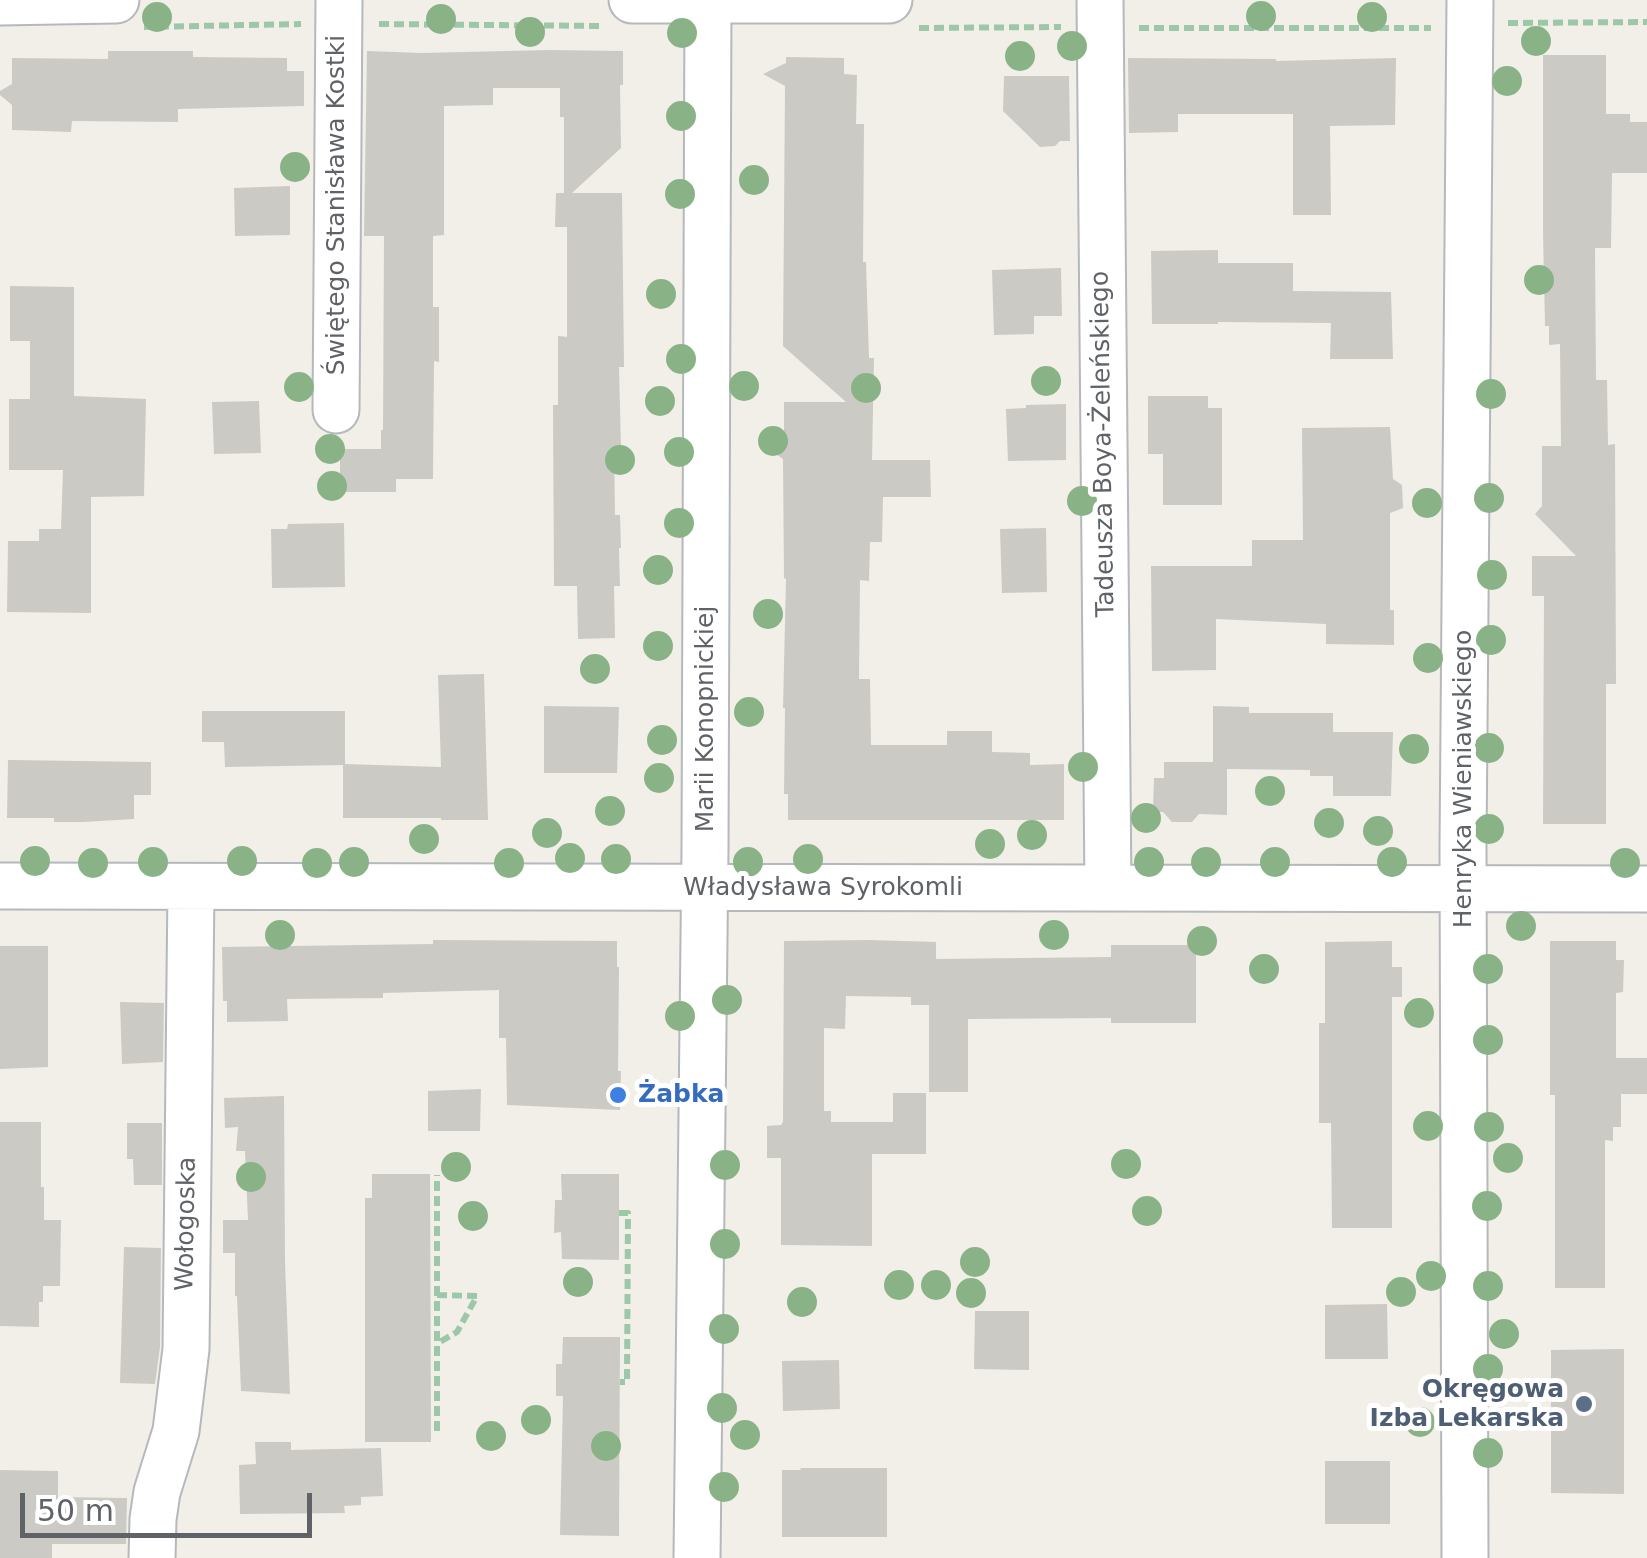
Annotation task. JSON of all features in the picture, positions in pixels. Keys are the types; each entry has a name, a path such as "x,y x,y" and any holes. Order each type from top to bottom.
{"street":[{"path":"0,2 116,0"},
{"name":"Świętego Stanisława Kostki","path":"336,410 339,0"},
{"path":"632,0 889,0"},
{"name":"Marii Konopnickiej","path":"697,1558 708,0"},
{"name":"Tadeusza Boya-Żeleńskiego","path":"1100,0 1108,888"},
{"name":"Henryka Wieniawskiego","path":"1465,1558 1464,888 1481,12"},
{"name":"Władysława Syrokomli","path":"0,886 1647,889"},
{"name":"Wołogoska","path":"152,1558 157,1492 176,1430 186,1349 190,887"}],"path":[{"path":"1481,12 1647,22"},
{"path":"436,1431 437,1176"},
{"path":"619,1213 628,1213 627,1382 620,1382"},
{"path":"437,1295 478,1296 457,1332 437,1344"}],"building":[{"path":"108,51 193,51 193,57 287,58 287,71 304,71 304,106 178,109 178,122 72,121 71,132 12,130 12,105 0,91 12,84 12,58 108,59"},
{"path":"367,51 623,51 621,148 572,193 622,193 624,367 619,367 621,448 614,448 615,515 620,515 621,548 620,586 614,586 615,638 578,639 577,586 554,586 553,405 558,405 558,336 567,337 567,227 555,227 556,193 564,193 560,88 493,88 493,105 444,106 444,235 433,236 433,307 439,307 439,362 434,361 433,479 396,479 396,492 340,492 340,449 381,449 383,430 384,236 364,236"},
{"path":"1543,55 1606,55 1606,114 1630,114 1630,122 1647,122 1647,173 1612,173 1611,248 1595,248 1596,380 1607,380 1608,445 1615,444 1616,684 1606,684 1606,824 1543,824 1544,596 1532,596 1532,556 1576,556 1535,514 1542,506 1542,446 1561,446 1560,344 1549,345 1549,326 1545,326"},
{"path":"786,57 844,58 844,74 857,75 856,124 864,124 863,262 869,358 874,358 872,460 930,460 931,497 883,497 882,542 870,542 869,581 860,580 859,679 870,679 871,745 947,745 947,731 992,731 992,752 1030,753 1030,765 1064,764 1064,820 788,820 788,794 784,794 783,459 776,454 776,437 784,431 784,402 846,402 783,346 785,86 763,74 786,63"},
{"path":"1128,58 1396,58 1395,125 1330,126 1331,215 1293,215 1293,114 1178,114 1178,132 1129,133"},
{"path":"1004,76 1069,76 1070,141 1040,147 1003,111"},
{"path":"290,186 290,235 235,236 234,188"},
{"path":"1218,250 1218,263 1293,263 1293,291 1391,292 1393,359 1330,359 1331,323 1152,324 1151,251"},
{"path":"1061,268 1062,316 1034,316 1034,334 994,335 992,270"},
{"path":"10,286 74,287 74,396 146,399 144,496 91,497 91,613 7,612 8,541 39,541 39,529 61,529 63,470 9,470 9,399 30,399 30,341 10,341"},
{"path":"1148,396 1208,396 1208,408 1222,408 1222,505 1163,505 1163,454 1148,454"},
{"path":"259,401 261,453 214,454 212,402"},
{"path":"1066,404 1066,460 1008,461 1006,409"},
{"path":"1390,427 1393,479 1402,485 1403,508 1390,513 1394,645 1326,644 1326,624 1216,619 1216,670 1152,671 1151,566 1252,566 1252,540 1303,540 1302,428"},
{"path":"344,523 345,587 272,588 271,529 287,529 288,524"},
{"path":"1046,528 1047,592 1002,593 1000,529"},
{"path":"484,674 488,820 343,818 343,765 225,767 224,742 202,742 202,711 345,711 345,764 441,767 438,675"},
{"path":"544,706 619,707 617,773 544,773"},
{"path":"1213,706 1249,707 1249,713 1333,713 1333,732 1393,732 1391,796 1333,796 1333,776 1310,776 1310,770 1227,769 1227,815 1199,814 1192,822 1172,822 1163,812 1153,812 1154,778 1164,778 1164,762 1213,762"},
{"path":"8,760 151,762 151,795 134,795 134,819 54,822 54,818 7,818"},
{"path":"433,940 617,941 620,1110 507,1105 506,1038 499,1038 499,990 383,993 383,998 287,999 288,1021 227,1022 222,947 433,944"},
{"path":"784,941 936,942 936,959 1111,957 1111,945 1196,945 1196,1023 1111,1023 1111,1018 968,1019 968,1092 929,1092 929,1005 911,1005 911,997 846,996 845,1029 824,1028 824,1111 831,1111 831,1122 893,1122 893,1093 926,1093 926,1154 872,1154 872,1246 781,1245 781,1158 767,1158 767,1126 783,1122"},
{"path":"1392,941 1392,967 1402,967 1402,997 1392,997 1392,1228 1332,1228 1331,1123 1319,1123 1319,1023 1325,1023 1325,942"},
{"path":"1550,941 1616,941 1616,960 1624,960 1623,992 1616,993 1616,1058 1647,1058 1647,1094 1621,1094 1621,1127 1613,1127 1613,1141 1605,1140 1605,1288 1555,1288"},
{"path":"0,946 48,946 48,1067 0,1069"},
{"path":"120,1002 164,1003 163,1062 122,1064"},
{"path":"481,1089 480,1131 428,1131 428,1091"},
{"path":"284,1096 290,1394 241,1391 235,1253 223,1253 223,1220 248,1220 245,1151 236,1151 238,1127 225,1128 224,1098"},
{"path":"0,1122 41,1122 44,1220 61,1220 60,1286 43,1286 39,1327 0,1326"},
{"path":"127,1123 162,1123 162,1185 134,1185 133,1159 127,1159"},
{"path":"372,1174 430,1174 431,1442 365,1442 365,1198 372,1198"},
{"path":"561,1174 619,1174 619,1260 562,1259 561,1232 554,1233 555,1200 562,1200"},
{"path":"124,1247 161,1248 160,1347 155,1384 120,1383"},
{"path":"1387,1304 1388,1359 1325,1359 1325,1305"},
{"path":"975,1311 1029,1311 1029,1370 974,1369"},
{"path":"563,1337 620,1337 619,1536 560,1535 563,1396 556,1396 556,1364 562,1364"},
{"path":"1624,1349 1624,1494 1551,1493 1551,1350"},
{"path":"839,1360 840,1409 783,1411 782,1361"},
{"path":"255,1442 291,1442 291,1450 381,1448 383,1496 361,1497 361,1505 344,1506 345,1513 240,1514 239,1465 256,1464"},
{"path":"1325,1461 1390,1461 1390,1524 1325,1524"},
{"path":"887,1468 887,1537 782,1537 782,1470"},
{"path":"0,1470 58,1471 58,1497 127,1498 126,1544 52,1544 52,1558 0,1558"}],"place":[{"name":"Żabka","path":"618,1095"},
{"name":"Okręgowa Izba Lekarska","path":"1584,1404"}]}
